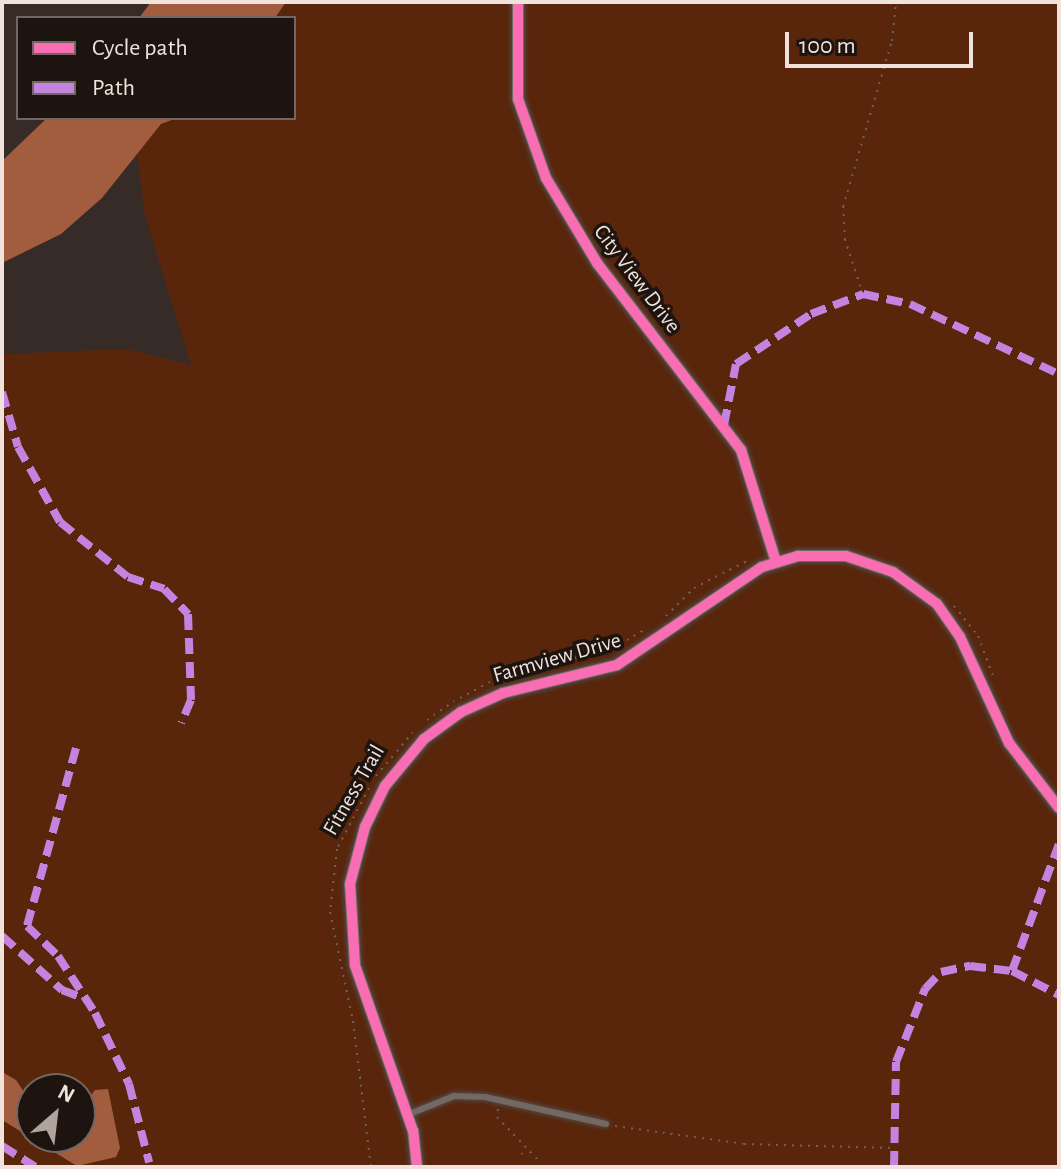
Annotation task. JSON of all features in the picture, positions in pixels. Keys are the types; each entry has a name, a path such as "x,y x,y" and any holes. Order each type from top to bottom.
{"street":[{"name":"City View Drive","path":"518,2 518,99 546,178 597,263 741,450 774,556"},
{"name":"Farmview Drive","path":"417,1167 407,1115 359,982 349,927 352,870 385,786 424,739 461,712 503,693 617,665 649,649 774,556 846,556 893,572 927,594 960,637 1025,770 1059,808"}],"lane":[{"path":"407,1115 454,1096 485,1097 606,1124"}],"path":[{"path":"863,294 845,240 843,207 892,41 896,2"},
{"path":"661,621 694,588 774,556"},
{"path":"952,602 978,636 999,690"},
{"path":"497,1117 537,1159"},
{"path":"606,1124 744,1144 894,1148"},
{"path":"521,1154 529,1149"}],"shaded area":[{"path":"151,2 286,2 276,16 140,16"},
{"path":"286,2 1059,2 1059,1167 2,1167 2,354 126,349 191,365 145,216 137,153 161,124 172,120 296,120 296,16 276,16"},
{"path":"45,120 172,120 161,124 102,198 61,234 2,263 2,161"},
{"path":"2,1072 16,1080 16,1129 2,1120"},
{"path":"108,1089 120,1148 116,1157 77,1166 56,1153 96,1153 96,1090"}],"marked path":[{"path":"724,425 736,364 811,314 863,294 910,304 1059,374"},
{"path":"2,392 18,447 60,522 128,577 164,589 188,614 191,700 181,723"},
{"path":"76,748 27,926 58,956 95,1013 129,1084 149,1162"},
{"path":"1012,971 1059,844"},
{"path":"2,936 62,990 86,999"},
{"path":"894,1167 896,1062 925,989 941,972 970,966 1012,971 1059,995"},
{"path":"2,1146 35,1167"}],"cycle path":[{"path":"518,2 518,99 546,178 597,263 741,450 776,562"},
{"name":"Fitness Trail","path":"417,1167 413,1131 355,965 350,884 365,827 385,786 424,739 461,712 503,693 617,665 762,567 798,556 846,556 893,572 937,604 960,637 1009,743 1059,808"}]}
